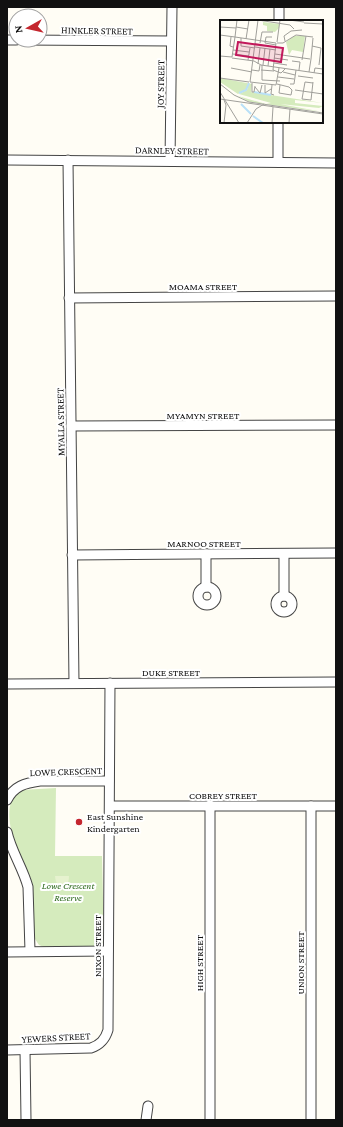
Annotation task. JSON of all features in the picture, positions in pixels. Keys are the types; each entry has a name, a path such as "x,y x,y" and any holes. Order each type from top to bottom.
{"street":[{"name":"JOY STREET","path":"170,161 172,7"},
{"path":"279,7 279,20"},
{"name":"HINKLER STREET","path":"48,40 172,41"},
{"path":"278,123 278,162"},
{"name":"DARNLEY STREET","path":"7,160 336,163"},
{"name":"MYALLA STREET","path":"68,160 74,683"},
{"name":"MOAMA STREET","path":"69,298 336,296"},
{"name":"MYAMYN STREET","path":"71,426 336,425"},
{"name":"MARNOO STREET","path":"72,555 336,553"},
{"path":"206,554 206,587"},
{"path":"284,554 284,596"},
{"name":"DUKE STREET","path":"7,684 336,682"},
{"name":"NIXON STREET","path":"104,1040 108,1030 110,683"},
{"name":"LOWE CRESCENT","path":"7,800 20,785 28,782 110,781"},
{"name":"COBREY STREET","path":"110,806 336,806"},
{"name":"HIGH STREET","path":"210,806 210,1120"},
{"name":"UNION STREET","path":"311,806 311,1120"},
{"path":"7,832 12,851 26,879 28,887 30,951"},
{"path":"7,952 108,951"},
{"name":"YEWERS STREET","path":"7,1050 91,1048 104,1040"},
{"path":"25,1050 26,1120"},
{"path":"146,1120 148,1106"}],"green space":[{"name":"Lowe Crescent Reserve","path":"56,788 55,856 102,856 104,941 103,945 100,946 44,947 39,945 35,939 33,925 32,883 13,838 9,815 10,807 15,794 21,790"},
{"path":"55,876 69,876 65,887 60,887"}],"place":[{"name":"East Sunshine Kindergarten","path":"79,822"}]}
